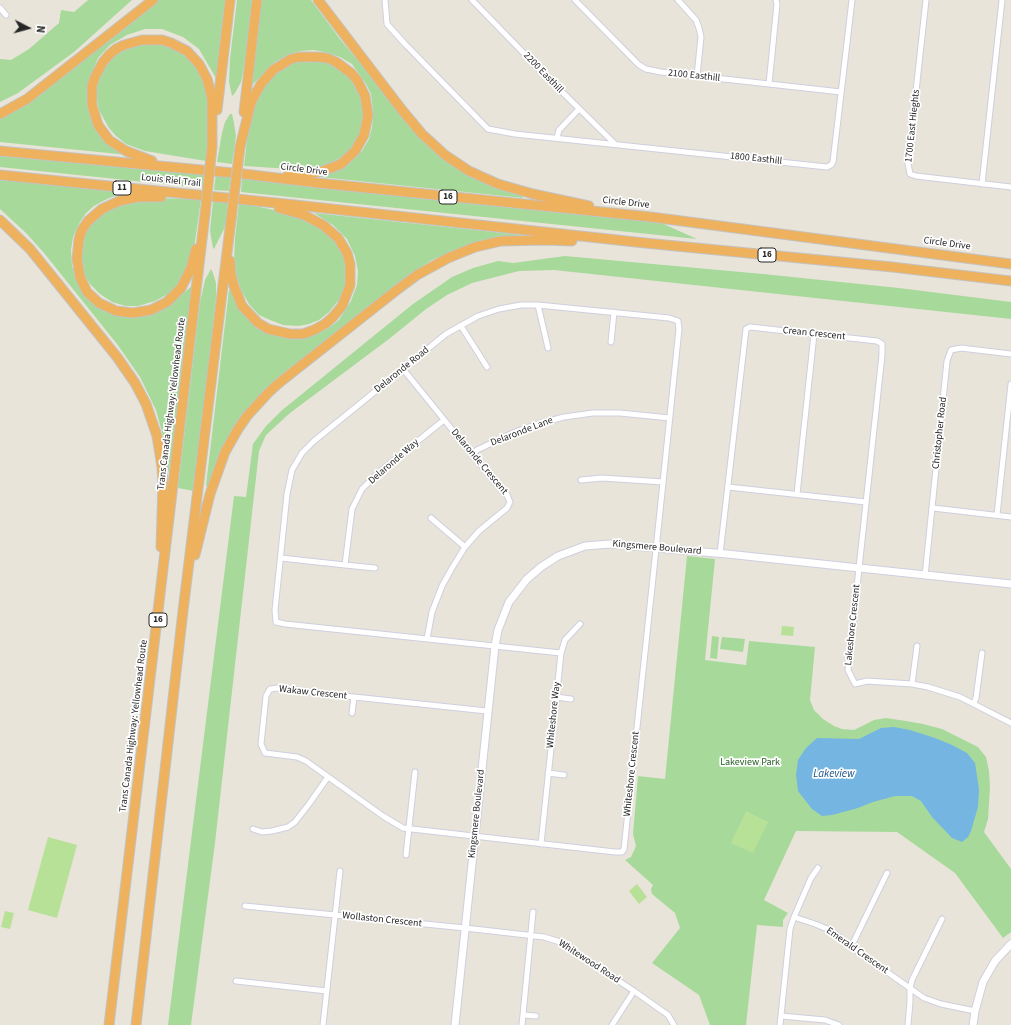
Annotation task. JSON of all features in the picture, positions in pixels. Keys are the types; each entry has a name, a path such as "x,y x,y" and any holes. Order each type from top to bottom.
{"highway":[{"path":"0,114 27,99 153,0"},
{"name":"16","path":"205,214 230,0"},
{"name":"16","path":"136,1025 183,611 257,0"},
{"path":"318,0 402,110 434,145 469,172 514,189 569,202 651,217"},
{"path":"177,167 146,159 117,146 109,140 98,125 92,105 92,86 103,62 109,55 124,45 142,40 162,40 179,47 194,57 204,72 210,88 213,106 212,147"},
{"path":"240,147 251,103 261,84 273,70 291,59 307,56 327,58 336,62 351,73 362,88 368,105 367,126 360,143 349,158 332,168 313,173 244,174"},
{"name":"Louis Riel Trail","path":"0,151 177,167"},
{"name":"Circle Drive","path":"177,167 341,186 651,217 1011,264"},
{"name":"Louis Riel Trail","path":"0,175 245,200"},
{"path":"205,214 191,268 182,288 160,307 142,312 124,313 116,311 107,308 93,299 83,285 78,268 77,249 79,239 82,230 88,221 102,209 115,202 138,197 219,197"},
{"path":"231,220 231,275 242,306 249,315 268,329 290,334 302,334 314,330 325,324 333,317 346,297 350,285 351,274 347,253 338,238 323,225 304,215 245,200"},
{"name":"16","path":"245,200 645,243 892,267 1011,281"},
{"name":"Trans Canada Highway: Yellowhead Route","path":"109,1025 205,214"},
{"path":"0,220 30,249 112,352 131,378 146,404 156,436 162,473 159,612"},
{"path":"183,611 206,509 215,477 225,452 238,429 263,398 316,353 417,275 448,258 475,248 502,241 519,240 645,243"}],"street":[{"name":"1800 Easthill","path":"385,0 387,24 488,129 515,134 827,167 833,162 852,0"},
{"name":"2200 Easthill","path":"472,0 615,144"},
{"name":"2100 Easthill","path":"575,0 638,64 646,69 841,92"},
{"path":"678,0 696,20 699,28 701,37 696,76"},
{"path":"769,84 777,4 776,0"},
{"name":"1700 East Hieghts","path":"926,0 908,164 910,174 916,176 1011,187"},
{"path":"982,184 1002,0"},
{"path":"0,8 6,15"},
{"path":"557,138 559,130 579,109"},
{"name":"Delaronde Road","path":"495,646 276,622 275,610 287,494 292,470 302,453 314,441 446,334 478,316 499,309 521,305 538,305 614,312 670,318 678,321 679,329 656,548"},
{"path":"538,305 548,348"},
{"path":"611,342 614,312"},
{"path":"461,326 487,367"},
{"name":"Crean Crescent","path":"720,554 746,329 750,327 873,340 882,344 860,568"},
{"path":"798,494 814,334"},
{"name":"Christopher Road","path":"925,576 947,361 951,350 960,348 1011,354"},
{"name":"Delaronde Crescent","path":"403,369 502,492 507,495 510,502 507,508 479,531 465,546 439,593 430,619 427,639"},
{"path":"997,515 1011,384"},
{"name":"Delaronde Lane","path":"472,455 477,450 515,432 564,417 593,413 620,413 670,418"},
{"name":"Delaronde Way","path":"345,565 352,509 362,489 378,473 444,420"},
{"path":"581,480 602,478 663,482"},
{"path":"728,487 866,502"},
{"path":"933,508 1011,516"},
{"path":"431,518 465,546"},
{"name":"Kingsmere Boulevard","path":"455,1025 487,710 495,646 498,630 509,602 517,590 541,566 558,556 585,546 610,544 1011,584"},
{"name":"Whiteshore Crescent","path":"474,836 619,852 624,849 656,548"},
{"path":"281,558 375,568"},
{"name":"Lakeshore Crescent","path":"860,568 848,670 855,684 867,681 912,684 928,687 974,703 1011,724"},
{"name":"Whiteshore Way","path":"541,844 561,653 565,640 580,624"},
{"path":"495,646 561,653"},
{"path":"912,684 917,646"},
{"path":"974,703 982,653"},
{"name":"Wakaw Crescent","path":"474,836 403,828 392,822 306,761 297,757 265,753 260,744 266,696 270,689 277,688 487,710"},
{"path":"352,713 354,697"},
{"path":"556,697 571,699"},
{"path":"406,855 415,772"},
{"path":"548,773 564,775"},
{"path":"253,829 262,832 288,827 295,822 328,776"},
{"path":"780,1025 790,930 810,878 818,868"},
{"path":"245,906 336,916 340,871"},
{"path":"850,946 854,942 887,873"},
{"path":"522,1025 533,912"},
{"name":"Wollaston Crescent","path":"324,1025 336,916 465,928"},
{"name":"Emerald Crescent","path":"794,917 832,931 850,946 924,998 941,1004 975,1011"},
{"path":"908,1025 910,988 912,980 942,919"},
{"name":"Whitewood Road","path":"465,928 544,937 560,942 668,1015 674,1025"},
{"path":"974,1025 975,1011 983,982 995,961 1011,944"},
{"path":"236,981 327,991"},
{"path":"612,1025 634,991"},
{"path":"523,1015 536,1016"},
{"path":"781,1016 826,1020 839,1024"}],"green space":[{"path":"88,0 132,0 74,52 18,93 0,102 0,59 11,60 29,49 59,23 61,10 74,12"},
{"path":"157,0 227,0 217,80 199,49 183,37 162,29 145,29 127,35 110,45 98,58 89,80 88,100 92,119 128,155 0,142 0,116"},
{"path":"237,0 252,0 241,82 232,96 229,82 230,59"},
{"path":"261,0 311,0 340,39 423,140 437,152 522,195 523,198 320,177 338,171 351,162 362,151 369,139 372,127 373,111 371,94 352,64 340,57 314,50 290,54 275,62 251,86"},
{"path":"162,41 192,58 207,82 210,116 206,161 145,151 126,144 109,128 99,110 97,88 99,78 111,57 128,45"},
{"path":"319,59 343,69 362,93 364,115 363,125 358,139 350,150 340,158 326,165 312,169 244,166 250,114 255,98 274,73 291,62"},
{"path":"230,114 232,114 236,136 232,164 217,162 222,133 225,122"},
{"path":"0,152 204,172 203,188 0,167"},
{"path":"216,173 231,175 229,191 214,190"},
{"path":"242,176 659,222 697,239 241,192"},
{"path":"0,177 130,190 107,199 94,206 86,213 73,237 71,250 72,266 82,289 128,316 144,316 165,308 192,286 173,447 167,480 167,456 163,436 156,410 140,377 117,344 44,253 26,233 0,209"},
{"path":"146,198 201,199 194,249 188,269 180,282 168,294 155,301 138,306 126,306 112,302 100,294 90,284 83,273 81,259 84,234 89,225 107,209"},
{"path":"213,201 228,202 225,227 214,249 210,231"},
{"path":"239,203 295,214 314,222 329,234 339,245 346,262 347,274 345,290 329,312 319,320 299,326 283,325 259,315 249,304 242,292 237,278 234,262"},
{"path":"314,213 522,235 485,241 451,252 432,260 408,276 253,403 207,488 206,485 229,290 263,331 287,338 303,338 329,328 339,320 351,301 357,285 358,271 355,256 347,239 333,225"},
{"path":"565,256 899,288 1011,302 1011,319 554,270 519,271 472,283 447,295 426,309 389,339 290,413 266,435 259,451 215,843 191,1025 168,1025 234,496 246,497 253,444 266,426 281,411 413,304 452,277 473,268 498,261 513,263"},
{"path":"211,269 216,283 216,298 194,491 178,488 200,302 205,280"},
{"name":"Lakeview Park","path":"687,556 715,559 705,660 746,665 749,641 815,647 810,700 814,710 823,719 834,726 842,729 854,730 874,720 886,718 923,724 942,729 978,747 986,757 989,771 990,787 988,819 984,832 1011,869 1011,932 1003,938 955,873 897,832 796,831 764,900 788,913 783,920 783,927 757,925 746,1025 710,1025 699,995 652,963 680,928 675,913 652,894 651,889 653,885 625,860 631,857 636,846 633,834 638,776 665,779"},
{"path":"782,626 794,627 793,636 781,635"},
{"path":"712,636 719,637 717,659 710,658"},
{"path":"722,637 745,639 743,652 720,649"},
{"path":"746,811 768,822 753,853 731,843"},
{"path":"48,837 77,845 57,918 28,910"},
{"path":"637,884 647,897 639,904 629,891"},
{"path":"5,911 14,913 10,929 1,927"}],"water":[{"name":"Lakeview","path":"894,727 910,730 952,745 967,753 975,763 979,789 978,807 971,831 968,837 962,842 952,838 932,817 921,801 912,796 895,796 858,808 822,816 812,809 798,791 796,775 798,760 806,748 817,738 859,739 881,728"}]}
